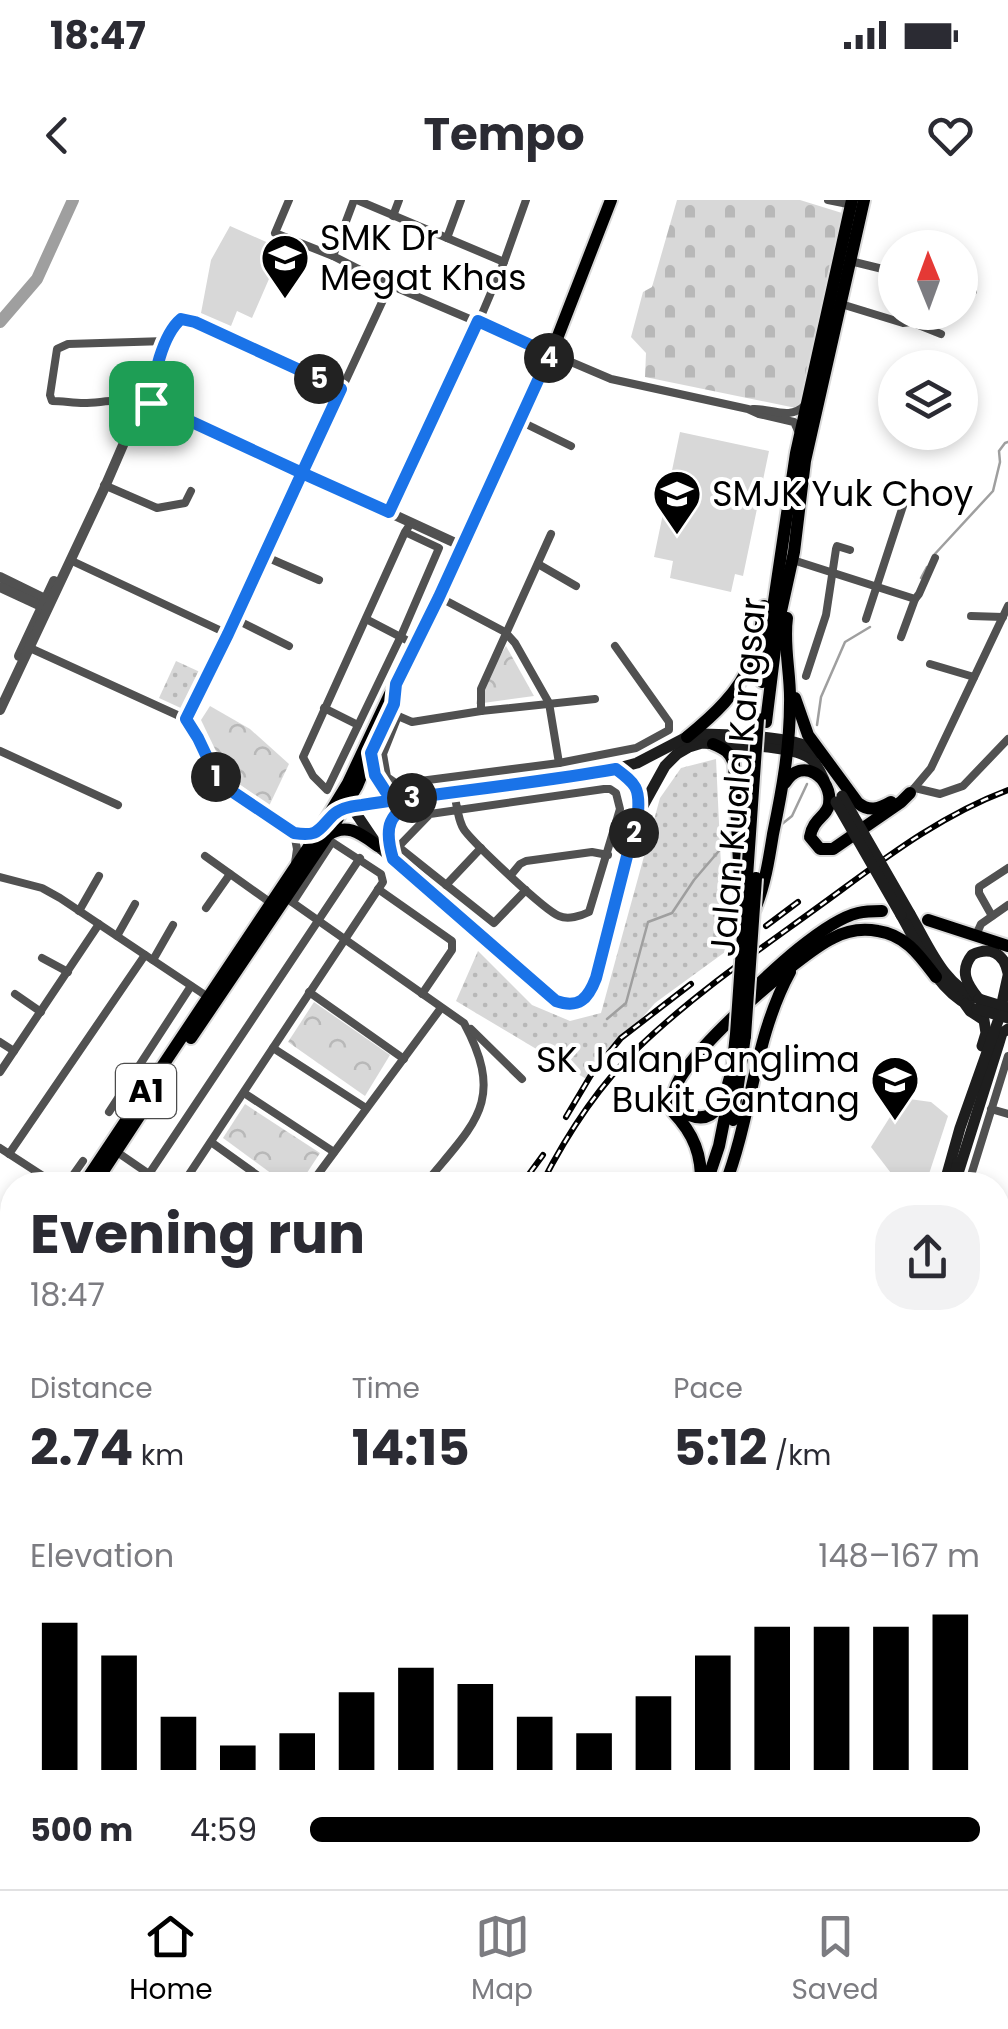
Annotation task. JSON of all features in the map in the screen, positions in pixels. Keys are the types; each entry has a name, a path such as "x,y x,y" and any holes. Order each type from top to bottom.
{"main road":[{"path":"396,684 550,354 610,200"},
{"name":"Jalan Kuala Kangsar","path":"748,920 778,624 795,556 806,461 850,261 857,202"},
{"name":"Jalan Kuala Kangsar","path":"719,1172 738,1098 766,641 798,445 857,202"},
{"path":"347,805 616,769 637,763 687,737 718,713 754,657 789,495"},
{"path":"748,920 762,893 782,791 790,702 786,627 795,556"},
{"path":"789,676 801,720 839,799 906,915 936,977"},
{"name":"A1","path":"92,1172 208,996 281,902 294,868 347,805 396,710 396,684"},
{"name":"A1","path":"103,1172 323,834 396,684"},
{"path":"687,737 718,735 787,745 812,760 827,785 829,804 814,823 810,837 820,849 833,849 913,790"},
{"name":"Jalan Kuala Kangsar","path":"397,854 556,1001 576,1004 590,996 596,978 638,813 665,766 677,754 702,743 713,744"},
{"path":"713,744 804,743 818,751 865,808 879,808 913,790"},
{"path":"713,744 724,748 734,764 738,871 748,920"},
{"path":"371,753 380,786 403,799"},
{"path":"616,769 634,784 639,796 638,813"},
{"path":"782,791 792,773 803,769 814,773 839,799"},
{"path":"348,783 347,805 378,846"},
{"path":"397,854 388,834 393,817 419,798"},
{"path":"323,834 349,829 397,854"},
{"path":"702,1172 696,1144 667,1100 672,1076 703,1036 811,940 857,913 882,911"},
{"path":"906,915 951,981 974,1004 1008,1007 957,1172"},
{"path":"928,920 1008,946"},
{"path":"733,1066 722,1106 714,1112 696,1117 675,1104 674,1088 716,1033 794,966 830,939 845,933 876,930 890,934 912,946 947,991 1008,1018"},
{"path":"948,1172 986,1033 984,1020 970,1012 974,1004 965,966 972,955 982,950 998,953 1006,962 1008,974 998,1021 960,1128"},
{"path":"203,1021 210,1005 208,996 220,992 242,962"},
{"path":"729,1172 746,1119 766,1025 794,966"},
{"path":"958,1172 998,1043 1008,1029"},
{"name":"Jalan Kuala Kangsar","path":"707,1172 725,1120 740,1035"}],"street":[{"path":"289,200 275,233 611,379 794,422 798,445"},
{"path":"333,256 356,200 504,262"},
{"path":"394,216 399,200"},
{"path":"447,238 461,200"},
{"path":"389,512 504,262 526,200"},
{"path":"832,200 857,202"},
{"path":"850,261 878,268"},
{"path":"186,719 390,285"},
{"path":"841,304 942,334"},
{"path":"0,710 45,602 146,405 172,327 181,319 195,322 341,389"},
{"path":"166,340 68,344 56,349 52,401 126,401 146,405 389,512 439,548 326,790 302,757 408,527"},
{"path":"748,409 788,414 799,411 808,401"},
{"path":"520,421 571,446"},
{"path":"104,485 157,508 185,503 191,491"},
{"path":"45,602 70,560 104,485"},
{"path":"866,618 903,506"},
{"path":"408,527 462,546"},
{"path":"481,711 480,692 552,534"},
{"path":"806,676 826,615 837,546 850,550"},
{"path":"264,556 320,580"},
{"path":"795,556 831,572 915,598"},
{"path":"902,637 915,598 936,558"},
{"path":"70,560 228,634"},
{"path":"538,564 576,586"},
{"path":"0,578 45,602"},
{"path":"0,587 45,602"},
{"path":"439,597 506,632 550,702 560,762"},
{"path":"913,790 931,768 1008,606"},
{"path":"971,616 1003,617"},
{"path":"235,619 289,646"},
{"path":"366,619 416,645"},
{"path":"595,699 412,722 396,710 383,754 387,777 397,784 560,762 636,748 669,730 669,722 615,646"},
{"path":"26,647 186,719 216,776 227,788 294,833 323,834"},
{"path":"930,664 974,677"},
{"path":"324,708 358,725"},
{"path":"913,790 940,794 963,786 1008,739"},
{"path":"0,751 118,805"},
{"path":"507,770 510,786"},
{"path":"573,776 576,793"},
{"path":"454,793 458,808 462,828 526,890 560,916 585,915 591,908 620,809 618,796 607,789 458,808 427,815 402,841 397,854 446,885 494,923 526,890"},
{"path":"294,833 294,868"},
{"path":"190,1172 383,882 382,874 332,842 281,902"},
{"path":"446,885 482,848"},
{"path":"511,875 526,862 594,852 608,855"},
{"path":"205,856 230,874 302,911"},
{"path":"150,1172 360,858"},
{"path":"992,916 978,887 1008,868"},
{"path":"206,908 230,874"},
{"path":"79,911 99,876"},
{"path":"0,877 42,888 208,996"},
{"path":"378,889 452,941 452,950 422,994"},
{"path":"281,902 302,911 464,1023 522,1080"},
{"path":"117,936 135,904"},
{"path":"976,935 981,924 1008,905"},
{"path":"0,1072 99,924"},
{"path":"10,1154 174,924"},
{"path":"42,958 68,972"},
{"path":"109,1112 190,986"},
{"path":"310,992 404,1059"},
{"path":"15,994 41,1012"},
{"path":"319,1172 441,1008"},
{"path":"434,1172 470,1128 482,1102 483,1066 464,1023"},
{"path":"0,1042 14,1051"},
{"path":"273,1048 366,1108"},
{"path":"972,1172 1008,1056"},
{"path":"244,1092 334,1152"},
{"path":"990,1108 1008,1114"},
{"path":"210,1142 253,1172"},
{"path":"0,1148 37,1172"},
{"path":"117,1152 146,1172"},
{"path":"75,1172 83,1161"}],"green space":[{"path":"677,200 800,200 842,213 796,408 645,377 646,353 631,337 643,292 652,287"},
{"path":"230,226 282,249 252,318 237,311 231,326 201,313 211,260"},
{"path":"680,432 769,451 743,576 735,574 731,592 670,578 673,561 654,557"},
{"path":"506,646 534,696 476,704 479,691"},
{"path":"176,661 200,672 183,709 159,698"},
{"path":"210,706 250,729 289,764 269,806 228,776 201,720"},
{"path":"716,759 725,952 655,1003 588,1080 456,1001 478,951 532,1005 570,1021 601,1013 660,798 681,768"},
{"path":"314,1002 390,1055 365,1096 288,1042"},
{"path":"902,1098 931,1102 948,1116 930,1172 890,1172 871,1147"},
{"path":"245,1104 320,1153 308,1172 269,1172 223,1138"}],"waterway":[{"path":"0,322 37,279 73,200"},
{"path":"933,556 993,491 999,451 1008,442"},
{"path":"921,578 927,567"},
{"path":"817,725 821,697 845,642 870,627"},
{"path":"782,824 792,816 807,784"},
{"path":"607,1019 626,1003 648,922 672,913 724,845 734,844"}],"railway":[{"path":"548,1172 572,1130 609,1079 682,1008 913,840 959,812 1008,790"},
{"path":"766,926 798,902"},
{"path":"566,1117 591,1075 621,1038 691,984"},
{"path":"531,1172 543,1155"}],"place":[{"name":"SMK Dr Megat Khas","path":"285,300"},
{"name":"SMJK Yuk Choy","path":"677,536"},
{"name":"SK Jalan Panglima Bukit Gantang","path":"895,1122"}],"route":[{"path":"151,403 152,388 172,327 181,319 195,322 341,389 302,473 389,512 478,321 550,354 396,684 394,704 371,753 375,775 386,792 403,799 419,798 397,812 389,826 388,843 393,859 556,1001 576,1004 590,996 638,813 639,796 634,784 616,769 488,789 419,798 356,805 335,814 324,828 306,834 294,833 227,788 216,776 186,719 302,473 151,403"}]}
